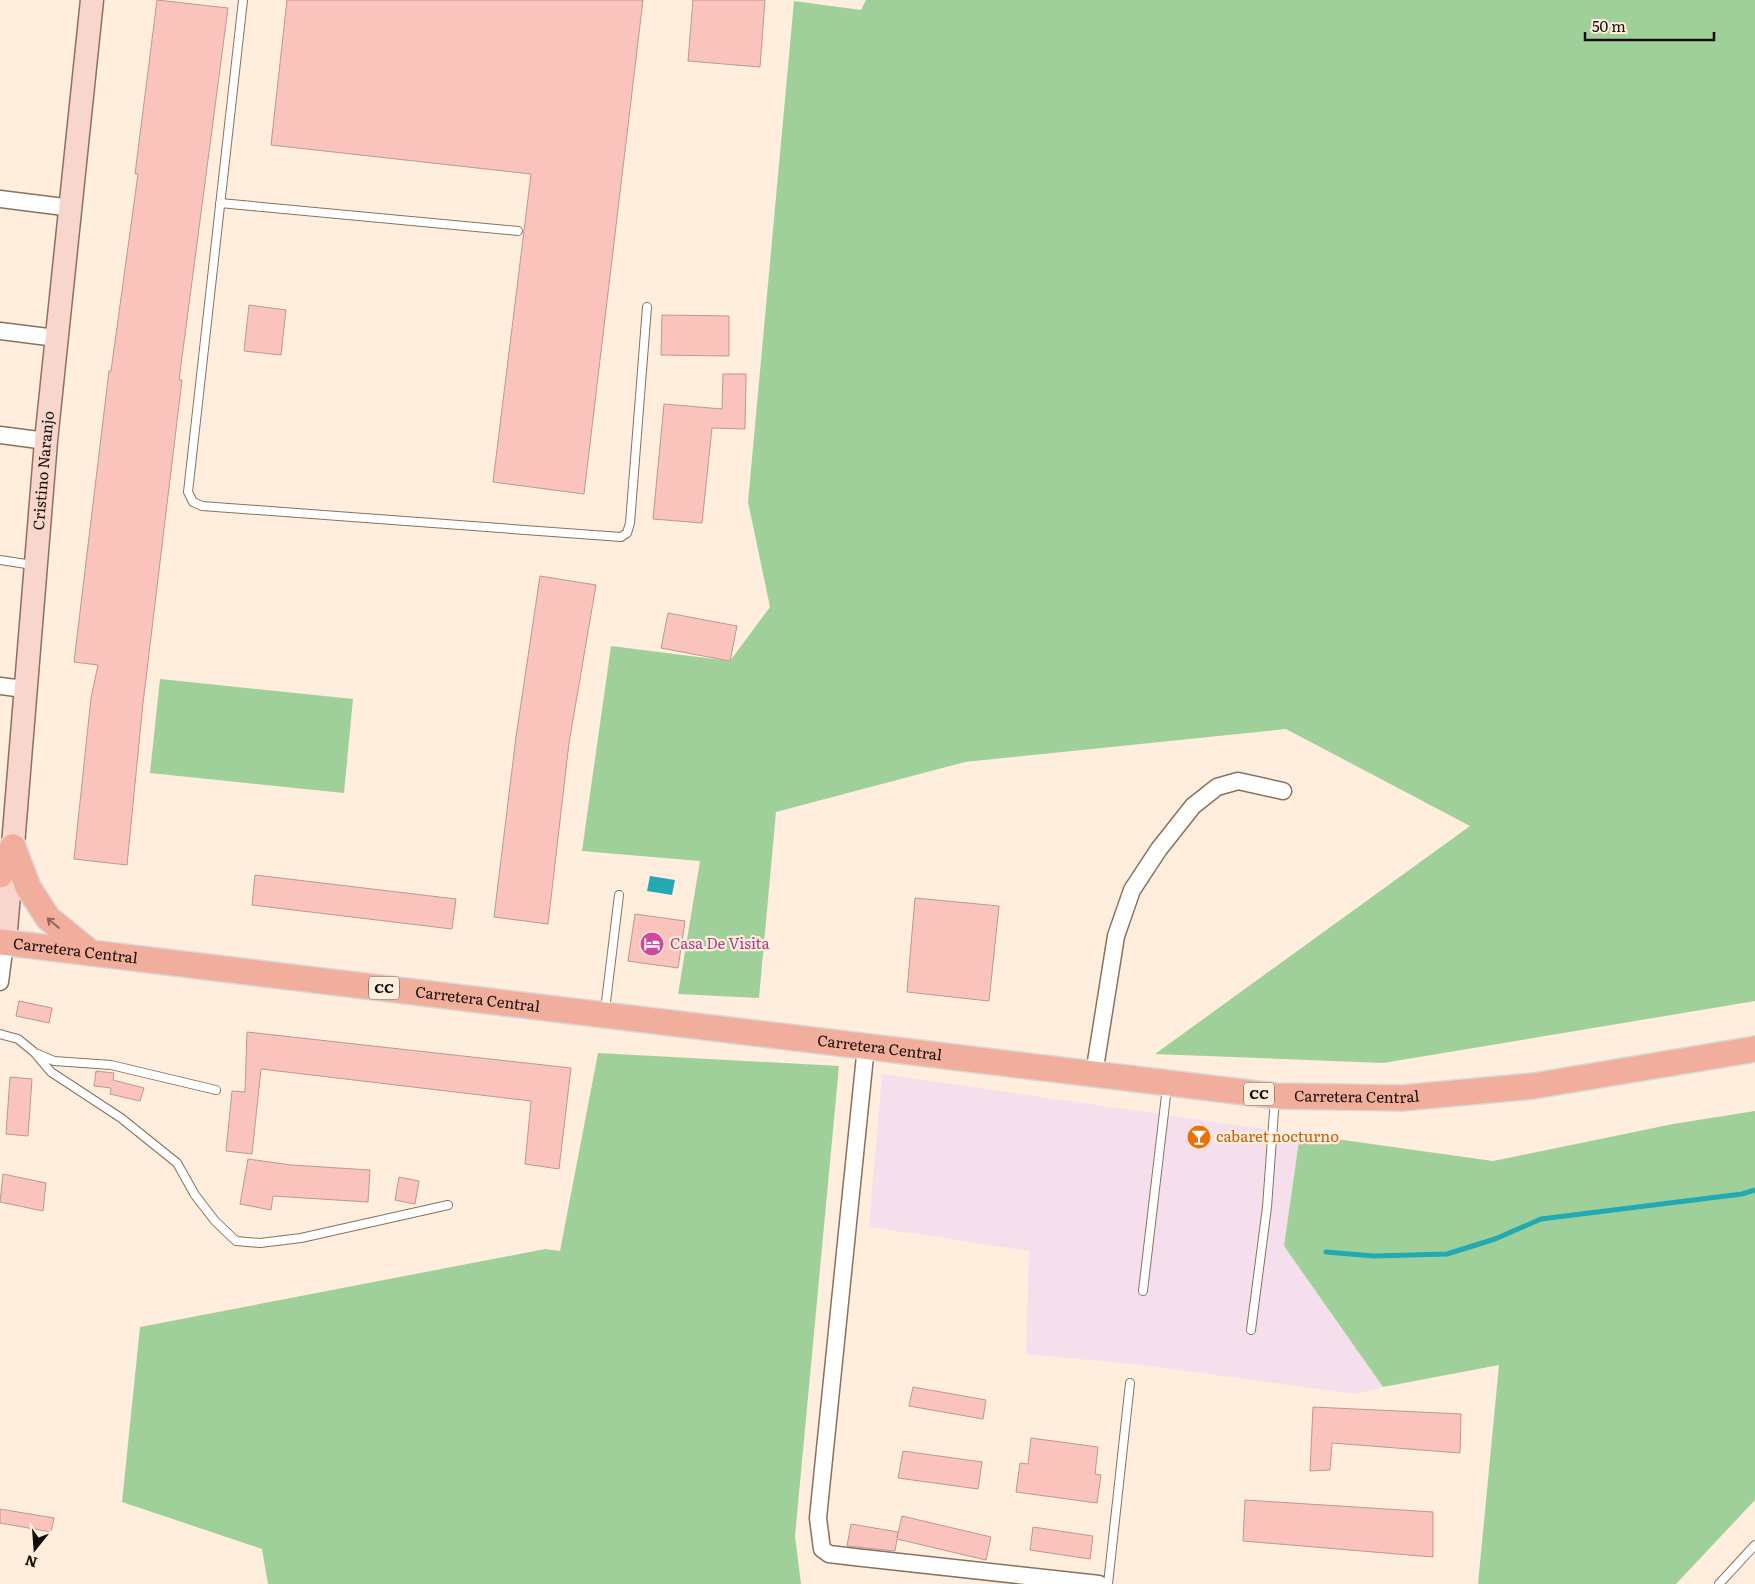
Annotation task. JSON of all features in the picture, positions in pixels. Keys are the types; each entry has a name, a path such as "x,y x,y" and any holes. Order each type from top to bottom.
{"main road":[{"path":"0,875 13,847"},
{"path":"13,847 28,887 48,918 91,953"},
{"name":"Carretera Central","path":"2,943 1276,1096 1402,1098 1534,1086 1755,1049"}],"street":[{"name":"Cristino Naranjo","path":"2,943 13,847 24,689 46,441 72,208 92,0"},
{"path":"0,199 72,208"},
{"path":"0,331 56,338"},
{"path":"0,436 46,441"},
{"path":"0,686 24,689"},
{"path":"1094,1074 1116,936 1132,890 1159,849 1193,806 1217,787 1238,782 1283,791"},
{"path":"0,982 2,943"},
{"path":"866,1046 818,1518 822,1549 829,1554 1099,1584"}],"lane":[{"path":"243,0 188,492 193,502 202,506 621,538 627,533 630,523 647,307"},
{"path":"220,203 518,231"},
{"path":"0,560 35,565"},
{"path":"604,1015 619,895"},
{"path":"0,1034 18,1039 34,1052 51,1072 121,1118 177,1163 205,1208 236,1241 260,1243 301,1238 448,1205"},
{"path":"34,1052 54,1061 110,1065 216,1090"},
{"path":"1143,1291 1167,1083"},
{"path":"1251,1330 1267,1207 1276,1096"},
{"path":"1108,1584 1130,1382"},
{"path":"1719,1584 1755,1545"}],"shaded area":[{"path":"882,1074 1300,1134 1284,1246 1383,1387 1355,1394 1142,1365 1026,1354 1029,1251 869,1227"}],"green space":[{"path":"866,0 1755,0 1755,1001 1383,1063 1155,1054 1470,826 1286,729 965,762 776,812 759,998 678,994 700,861 582,851 611,646 730,661 770,607 748,502 794,1 861,10"},
{"path":"160,679 353,699 344,793 150,773"},
{"path":"598,1053 839,1066 795,1536 801,1584 268,1584 262,1549 122,1502 140,1327 545,1249 560,1251"},
{"path":"1755,1111 1755,1500 1676,1584 1478,1584 1499,1365 1383,1387 1284,1246 1300,1134 1493,1161 1673,1124"}],"water":[{"path":"650,876 675,880 672,895 647,891"}],"building":[{"path":"157,0 228,8 179,380 182,380 143,703 127,865 74,859 91,698 98,665 74,662 109,371 111,371 138,174 135,174"},
{"path":"287,0 643,0 584,494 493,482 531,174 271,145"},
{"path":"693,0 765,0 760,67 688,61"},
{"path":"249,305 286,310 281,355 244,351"},
{"path":"662,315 729,316 729,356 661,355"},
{"path":"723,374 746,374 745,429 712,428 702,523 653,519 664,404 722,409"},
{"path":"540,576 596,585 569,743 548,924 494,917 516,737"},
{"path":"668,613 737,626 730,661 661,648"},
{"path":"255,875 456,899 452,929 252,905"},
{"path":"915,898 999,906 989,1001 907,992"},
{"path":"635,914 685,921 678,968 628,961"},
{"path":"19,1001 52,1008 49,1023 16,1016"},
{"path":"247,1032 571,1068 559,1169 525,1164 531,1101 261,1069 252,1154 226,1151 232,1091 245,1092"},
{"path":"96,1071 114,1073 113,1080 144,1088 140,1101 110,1094 111,1088 94,1086"},
{"path":"10,1077 32,1079 28,1136 6,1134"},
{"path":"248,1159 291,1165 370,1170 368,1202 273,1196 271,1210 240,1204"},
{"path":"3,1174 46,1183 43,1211 0,1202"},
{"path":"399,1177 419,1181 415,1204 395,1200"},
{"path":"913,1387 986,1400 983,1419 909,1406"},
{"path":"1313,1407 1461,1414 1460,1453 1332,1443 1330,1470 1310,1471"},
{"path":"1031,1438 1098,1447 1095,1474 1101,1475 1097,1503 1016,1492 1020,1463 1028,1464"},
{"path":"903,1451 982,1462 978,1489 898,1478"},
{"path":"1245,1500 1433,1512 1433,1557 1243,1541"},
{"path":"0,1509 54,1518 51,1532 0,1523"},
{"path":"902,1516 991,1537 986,1560 897,1539 895,1551 847,1546 851,1524 898,1532 897,1538"},
{"path":"1033,1527 1093,1536 1090,1559 1030,1550"}],"waterway":[{"path":"1326,1252 1374,1256 1447,1254 1495,1239 1541,1219 1742,1194 1755,1190"}],"place":[{"name":"Casa De Visita","path":"652,944"},
{"name":"cabaret nocturno","path":"1199,1137"}]}
